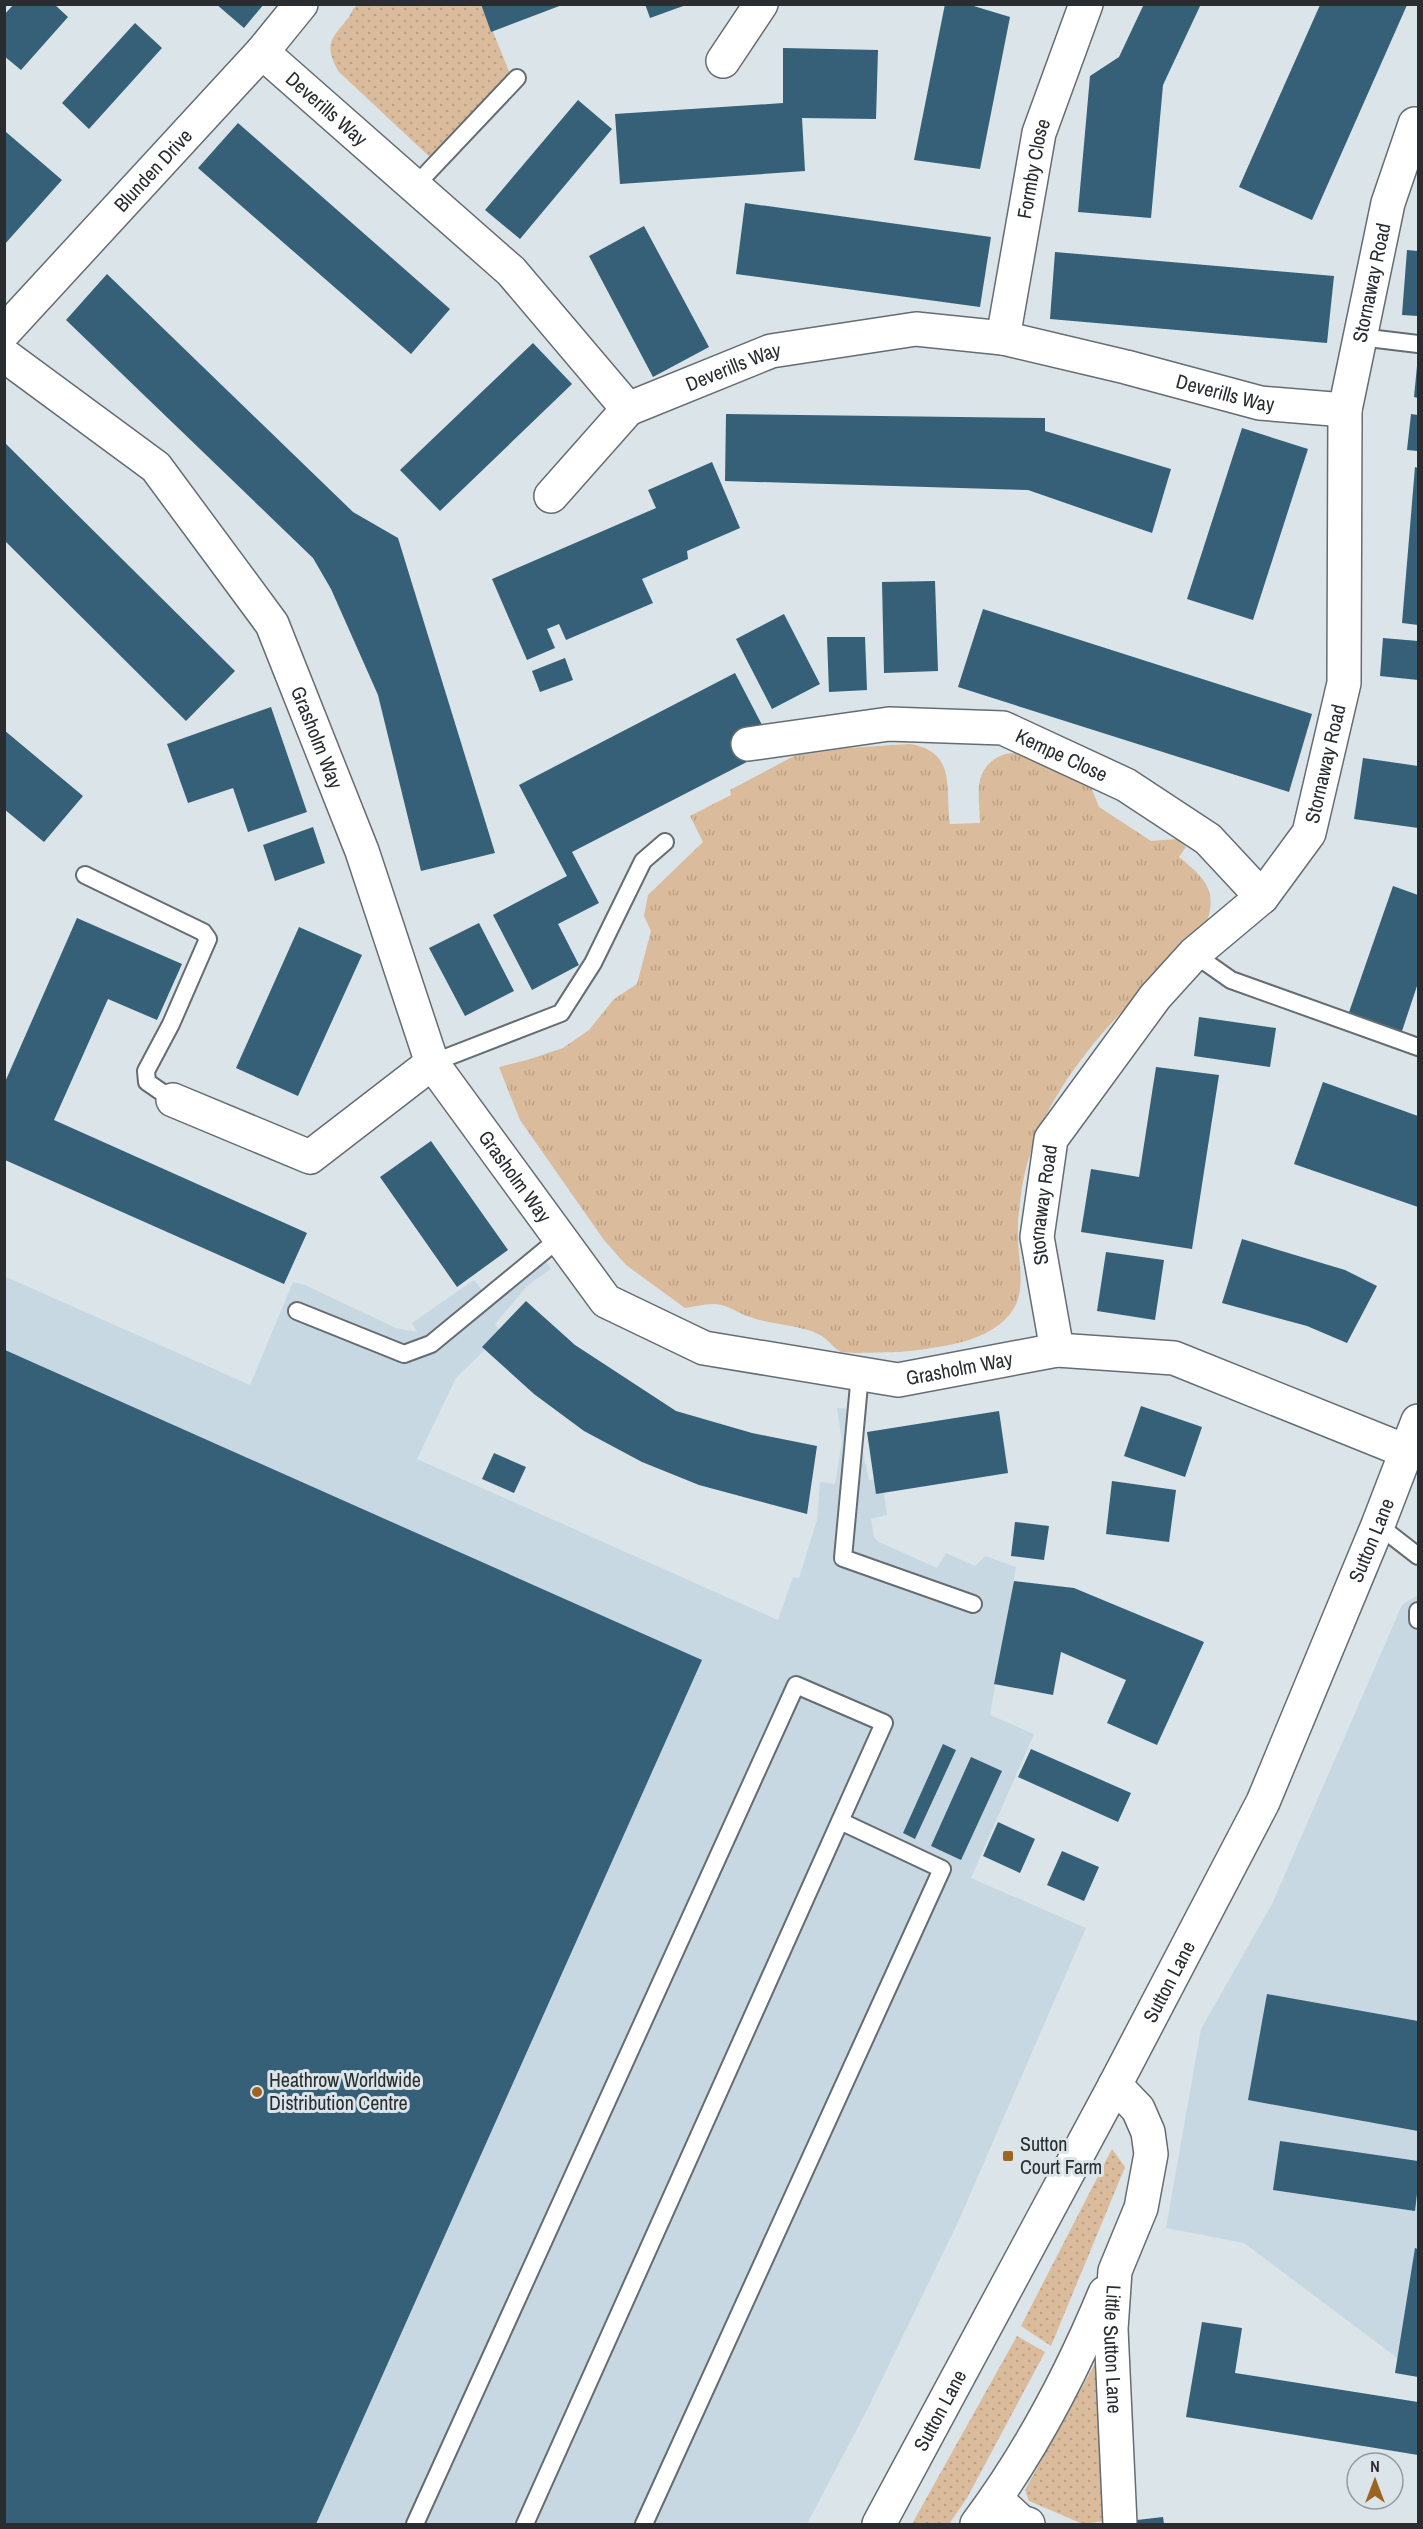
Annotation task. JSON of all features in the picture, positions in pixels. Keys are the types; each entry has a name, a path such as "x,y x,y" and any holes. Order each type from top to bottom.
{"street":[{"name":"Blunden Drive","path":"4,332 262,52 301,4"},
{"path":"723,61 761,4"},
{"name":"Formby Close","path":"1003,338 1040,133 1086,4"},
{"name":"Deverills Way","path":"262,52 511,272 628,409 771,351 916,329 1003,338 1126,367 1260,403 1345,410"},
{"name":"Stornaway Road","path":"1057,1350 1037,1237 1050,1139 1155,997 1194,954 1262,897 1309,833 1344,683 1345,410 1388,203 1410,159 1415,124"},
{"name":"Grasholm Way","path":"4,354 156,467 272,624 362,851 432,1063 606,1301 705,1348 898,1380 1057,1350 1174,1358 1408,1452"},
{"path":"551,496 628,409"},
{"name":"Kempe Close","path":"748,744 889,724 1003,728 1126,785 1208,839 1262,897"},
{"path":"173,1100 310,1157 432,1063"},
{"name":"Sutton Lane","path":"879,2524 1115,2085 1263,1802 1419,1421"},
{"name":"Little Sutton Lane","path":"1115,2085 1138,2109 1148,2133 1151,2154 1141,2208 1115,2271 1111,2329 1120,2524"},
{"path":"1028,2524 986,2512 1055,2402 1087,2337 1115,2271"}],"lane":[{"path":"414,187 517,78"},
{"path":"1360,337 1419,344"},
{"path":"432,1063 561,1013 593,963 643,861 665,842"},
{"path":"85,875 203,932 208,939 171,1024 146,1071 147,1082 173,1100"},
{"path":"1194,954 1230,980 1419,1047"},
{"path":"297,1311 404,1354 431,1344 561,1237"},
{"path":"860,1374 843,1558 973,1604"},
{"path":"1378,1525 1419,1556"},
{"path":"1419,1611 1419,1620"},
{"path":"415,2524 796,1685 884,1723 525,2524"},
{"path":"644,2524 942,1869 840,1821"}],"shaded area":[{"path":"539,1250 551,1269 527,1286 495,1324 502,1333 456,1378 417,1459 778,1620 793,1577 799,1578 817,1520 820,1482 835,1484 842,1441 837,1408 862,1409 859,1434 869,1480 882,1479 887,1515 871,1519 874,1537 879,1542 937,1568 946,1553 975,1566 985,1556 1016,1567 990,1715 1034,1734 971,1878 1086,1928 959,2220 868,2408 807,2524 5,2524 4,1276 250,1385 293,1282 305,1285 396,1328 417,1332 412,1323 474,1280 482,1290"},
{"path":"1418,1595 1418,2364 1400,2360 1244,2243 1166,2228 1201,2029 1272,1904 1402,1605"}],"green space":[{"path":"357,5 482,5 513,81 434,161 338,71 333,61 330,47 334,36"},
{"path":"910,744 925,748 942,763 948,785 950,824 980,823 979,790 985,768 1000,756 1019,753 1089,782 1099,807 1151,841 1177,839 1186,847 1179,857 1198,874 1211,899 1202,933 1145,988 1091,1047 1048,1112 1032,1148 1022,1187 1018,1225 1020,1292 1014,1308 1005,1320 979,1336 947,1346 900,1352 845,1353 812,1332 758,1320 725,1306 713,1304 685,1308 626,1265 604,1240 520,1120 499,1067 563,1048 589,1030 614,999 637,984 651,931 644,916 648,895 703,842 690,816 731,795 730,790 794,756 848,748"},
{"path":"1112,2149 1125,2167 1051,2346 1021,2326"},
{"path":"1017,2336 1045,2352 967,2498 949,2524 912,2524"},
{"path":"1096,2362 1104,2521 1083,2524 1029,2501 1025,2490"}],"building":[{"path":"14,4 54,4 68,17 21,70 4,56 4,15"},
{"path":"216,4 264,4 244,28"},
{"path":"481,4 562,4 562,5 491,32"},
{"path":"645,4 686,4 686,5 650,18"},
{"path":"945,4 967,4 1010,17 980,169 914,160"},
{"path":"1144,4 1201,4 1163,85 1151,218 1078,212 1090,76 1119,57"},
{"path":"1320,5 1407,5 1312,220 1239,187"},
{"path":"135,23 162,48 89,129 62,103"},
{"path":"783,48 878,50 876,119 802,118 805,171 620,184 615,114 783,103"},
{"path":"578,100 612,129 520,239 485,210"},
{"path":"238,123 450,309 411,354 198,168"},
{"path":"6,132 62,180 4,245 4,134"},
{"path":"745,203 991,237 980,307 736,274"},
{"path":"644,226 709,347 653,377 589,256"},
{"path":"1407,250 1418,251 1418,316 1402,315"},
{"path":"1055,252 1334,276 1327,343 1050,319"},
{"path":"107,274 353,512 398,538 495,853 421,871 378,695 331,589 313,558 66,320"},
{"path":"533,343 572,384 440,511 400,470"},
{"path":"1418,366 1418,398 1414,397"},
{"path":"726,414 1045,418 1045,431 1171,469 1152,533 1028,490 725,481"},
{"path":"1411,414 1418,415 1418,451 1407,450"},
{"path":"1242,428 1308,449 1253,620 1187,599"},
{"path":"4,442 235,671 186,721 4,540"},
{"path":"712,462 740,528 687,551 688,559 642,579 653,603 566,640 559,624 547,629 555,648 527,660 492,579 656,508 648,490"},
{"path":"1415,467 1418,468 1418,625 1402,623"},
{"path":"935,581 938,671 884,673 882,582"},
{"path":"983,609 1312,714 1289,792 958,687"},
{"path":"784,614 820,684 772,709 736,639"},
{"path":"827,637 865,637 867,690 829,692"},
{"path":"1383,638 1418,641 1418,680 1380,676"},
{"path":"565,658 573,680 540,692 532,671"},
{"path":"735,673 774,748 572,852 599,903 558,924 579,965 532,990 493,915 567,876 519,785"},
{"path":"271,707 307,812 248,832 233,788 188,803 167,744"},
{"path":"4,730 83,796 44,842 4,809"},
{"path":"1363,758 1418,766 1418,828 1354,819"},
{"path":"313,827 325,863 275,881 263,845"},
{"path":"1393,886 1418,895 1418,983 1400,1037 1347,1018"},
{"path":"77,918 182,964 157,1020 108,999 54,1120 307,1233 284,1284 5,1160 5,1082"},
{"path":"479,923 514,991 465,1016 429,948"},
{"path":"299,927 362,955 298,1096 236,1068"},
{"path":"1199,1017 1276,1028 1270,1067 1194,1056"},
{"path":"1156,1067 1219,1075 1192,1249 1081,1232 1091,1169 1139,1177"},
{"path":"1323,1082 1418,1116 1418,1207 1294,1164"},
{"path":"431,1141 508,1250 457,1287 380,1177"},
{"path":"1242,1239 1345,1270 1377,1286 1347,1343 1307,1326 1222,1303"},
{"path":"1106,1252 1164,1260 1155,1320 1097,1311"},
{"path":"526,1301 575,1345 676,1411 752,1433 817,1446 807,1514 699,1485 642,1462 584,1431 534,1394 482,1347"},
{"name":"Heathrow Worldwide Distribution Centre","path":"5,1350 702,1660 316,2524 5,2524"},
{"path":"1141,1406 1202,1427 1185,1477 1124,1456"},
{"path":"999,1411 1008,1473 876,1494 867,1432"},
{"path":"494,1453 526,1467 514,1493 482,1479"},
{"path":"1112,1481 1176,1490 1169,1542 1106,1534"},
{"path":"1015,1522 1049,1526 1044,1560 1011,1556"},
{"path":"1014,1581 1074,1588 1204,1642 1157,1745 1107,1723 1126,1680 1061,1652 1053,1695 994,1684"},
{"path":"943,1744 956,1750 915,1839 903,1833"},
{"path":"1031,1749 1131,1793 1118,1822 1018,1777"},
{"path":"971,1757 1002,1771 961,1860 931,1846"},
{"path":"998,1822 1035,1839 1020,1873 983,1856"},
{"path":"1062,1851 1099,1867 1084,1901 1047,1885"},
{"path":"1267,1994 1418,2021 1418,2131 1248,2100"},
{"path":"1280,2141 1418,2161 1415,2211 1273,2190"},
{"path":"1415,2248 1418,2249 1418,2377 1395,2373"},
{"path":"1202,2322 1242,2328 1235,2373 1418,2402 1418,2455 1405,2451 1186,2417"},
{"path":"1163,2517 1164,2524 1137,2524 1137,2520"}],"place":[{"name":"Heathrow Worldwide Distribution Centre","path":"257,2092"},
{"name":"Sutton Court Farm","path":"1008,2156"}]}
